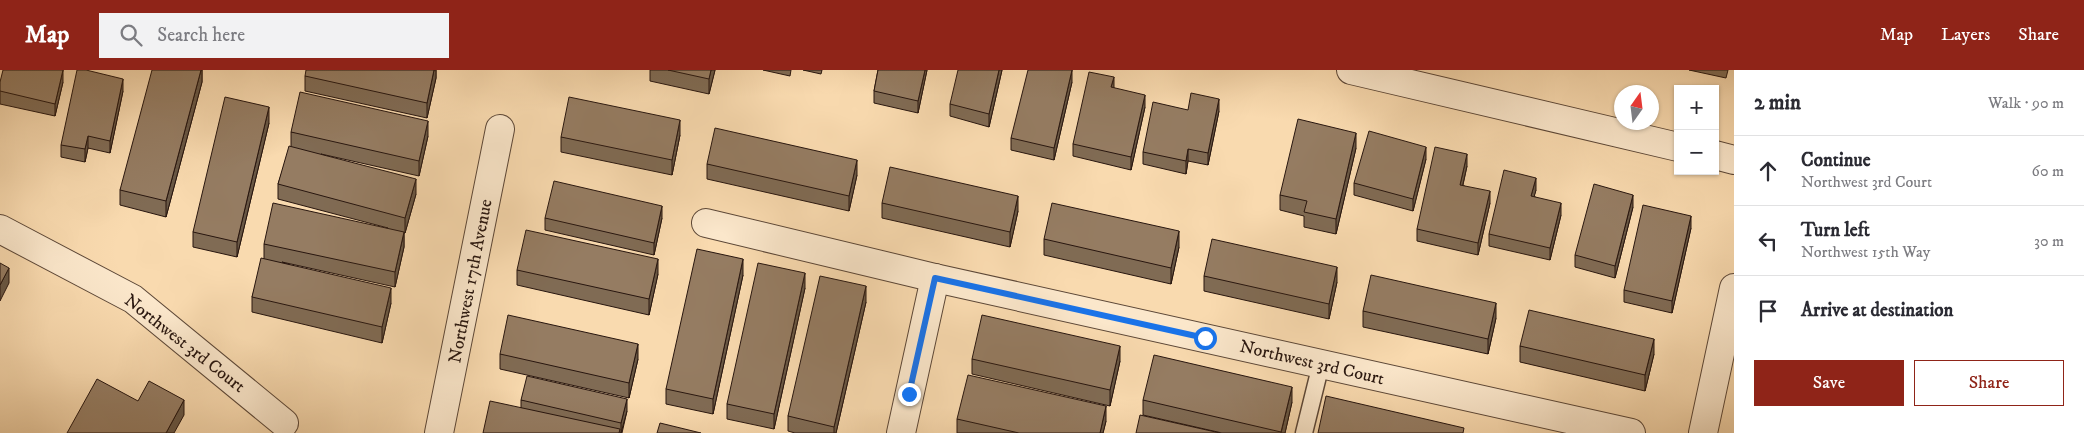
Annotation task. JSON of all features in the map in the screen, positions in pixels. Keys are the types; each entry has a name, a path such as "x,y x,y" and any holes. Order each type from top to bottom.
{"street":[{"path":"1351,70 1380,73 1674,146"},
{"name":"Northwest 17th Avenue","path":"439,433 500,129"},
{"path":"1719,156 1734,160"},
{"name":"Northwest 3rd Court","path":"706,223 935,278 1631,433"},
{"name":"Northwest 3rd Court","path":"0,229 133,299 284,423"},
{"path":"901,433 935,278"},
{"path":"1703,433 1734,288"}],"lane":[{"path":"1304,433 1321,364"}],"building":[{"path":"3,70 63,70 55,104 0,91"},
{"path":"77,70 86,70 123,79 110,141 88,136 85,149 61,145"},
{"path":"152,70 201,70 166,201 120,190"},
{"path":"306,70 434,70 427,103 305,76"},
{"path":"668,70 711,70 709,79"},
{"path":"878,70 925,70 918,101 874,91"},
{"path":"958,70 999,70 989,114 950,104"},
{"path":"1028,70 1072,70 1054,148 1011,138"},
{"path":"1089,72 1114,77 1111,87 1145,95 1131,157 1073,144"},
{"path":"300,92 428,121 419,161 291,132"},
{"path":"1191,93 1219,99 1208,153 1188,149 1186,161 1143,152 1153,102 1188,110"},
{"path":"225,97 269,107 237,242 193,232"},
{"path":"569,97 680,120 672,160 561,137"},
{"path":"1298,119 1356,133 1336,219 1304,212 1307,201 1280,195"},
{"path":"715,128 857,160 849,196 707,164"},
{"path":"1369,131 1426,147 1413,199 1354,183"},
{"path":"289,146 416,179 405,218 278,184"},
{"path":"1435,147 1467,154 1460,185 1490,191 1478,243 1417,229"},
{"path":"890,167 1018,196 1010,232 882,203"},
{"path":"1504,170 1536,178 1531,196 1561,203 1550,248 1489,234"},
{"path":"554,181 662,206 654,243 545,218"},
{"path":"1594,184 1633,195 1615,266 1575,255"},
{"path":"273,203 404,232 395,272 264,244"},
{"path":"1052,203 1179,231 1171,268 1044,239"},
{"path":"1643,205 1691,216 1672,301 1624,290"},
{"path":"526,230 658,259 649,299 517,270"},
{"path":"1212,239 1337,267 1329,304 1204,276"},
{"path":"697,249 743,259 713,399 666,389"},
{"path":"261,258 391,288 382,327 252,297"},
{"path":"0,263 9,268 0,285"},
{"path":"758,263 805,273 774,414 727,404"},
{"path":"1371,275 1496,303 1488,339 1363,311"},
{"path":"820,276 866,286 834,427 788,416"},
{"path":"1529,310 1654,339 1645,375 1520,346"},
{"path":"508,315 638,344 629,383 500,354"},
{"path":"982,315 1120,346 1110,390 972,359"},
{"path":"1154,355 1292,387 1281,432 1143,400"},
{"path":"968,375 1106,406 1100,433 1019,433 957,419"},
{"path":"527,376 627,399 621,423 521,400"},
{"path":"97,379 138,401 149,381 184,400 166,433 67,433"},
{"path":"1326,396 1464,428 1463,433 1318,433"},
{"path":"490,401 620,429 619,433 483,433"},
{"path":"1140,415 1220,433 1136,433"},
{"path":"660,423 701,433 657,433"}],"route":[{"path":"909,394 935,278 1205,338"}]}
